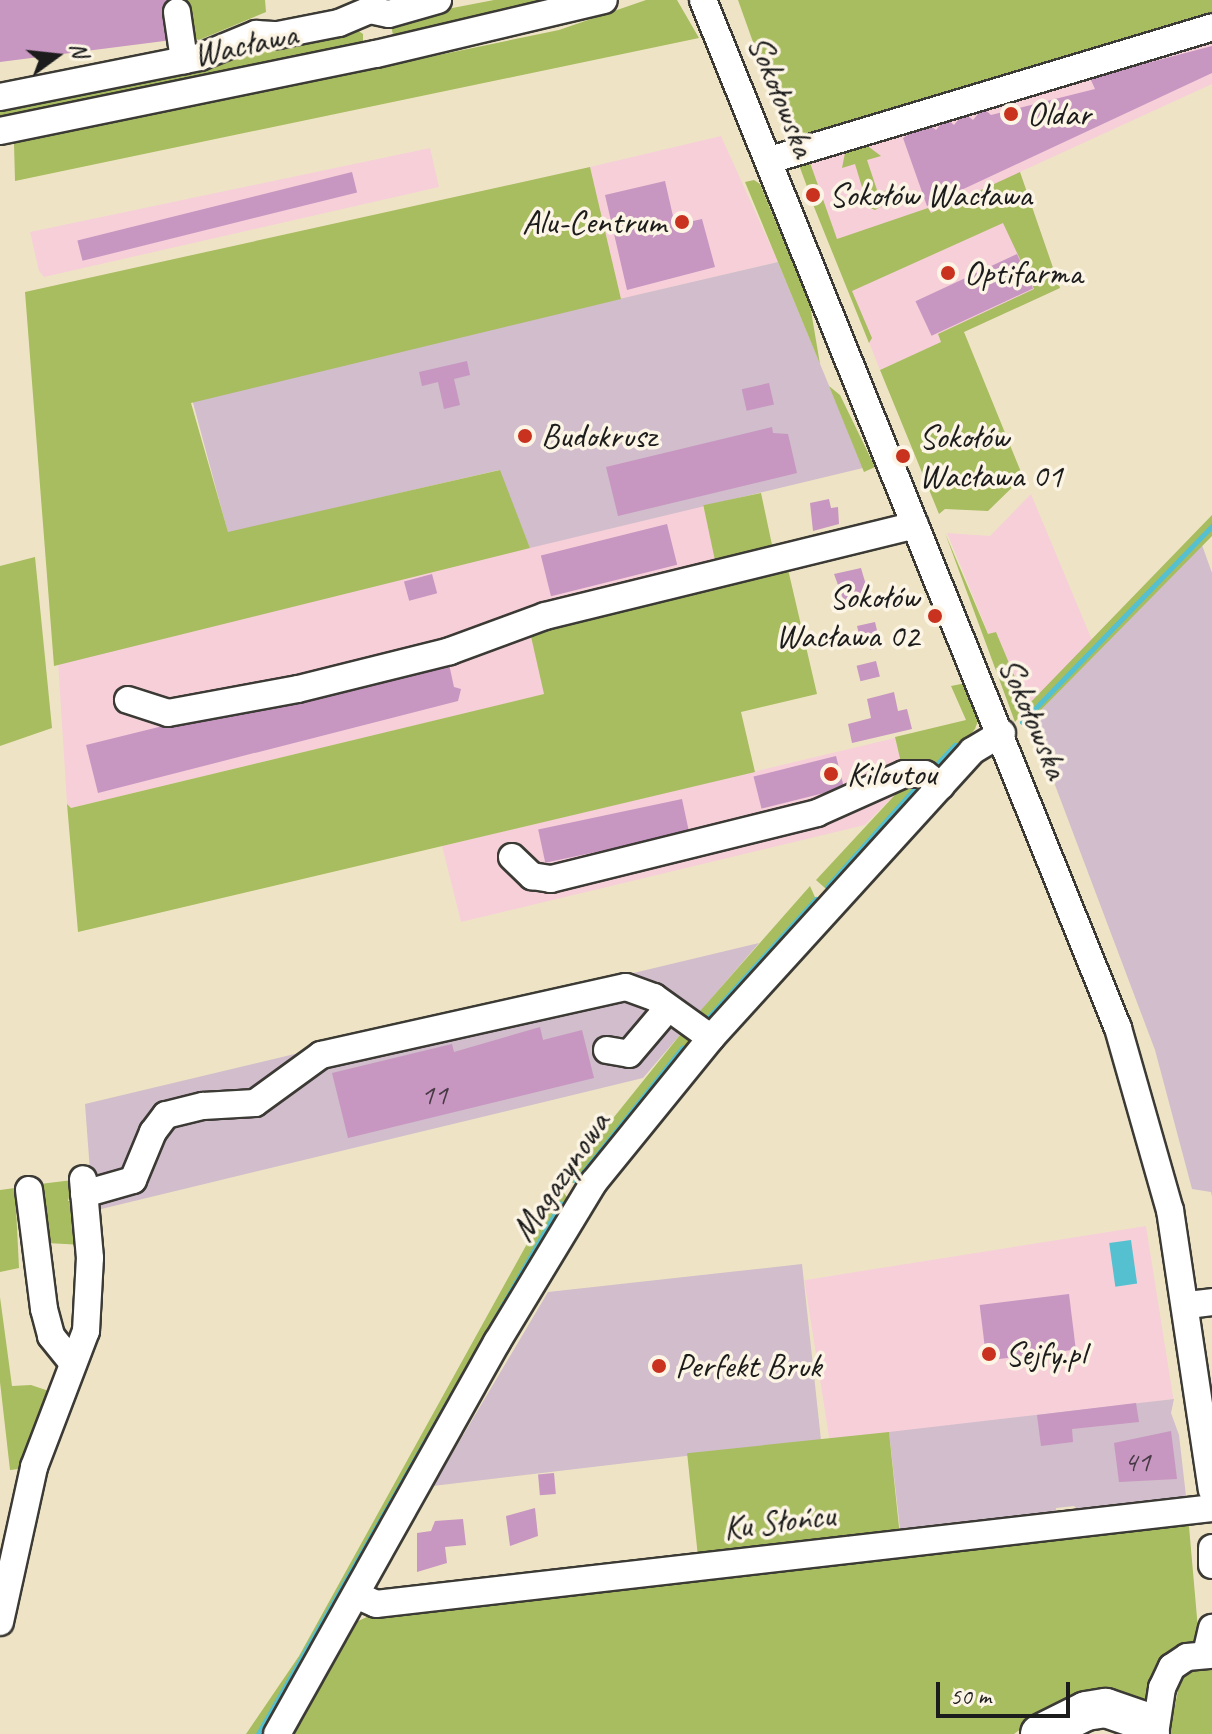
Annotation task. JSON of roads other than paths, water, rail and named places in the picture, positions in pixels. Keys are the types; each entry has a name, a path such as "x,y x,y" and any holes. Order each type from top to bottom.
{"highway":[{"path":"1040,1734 1086,1711 1106,1708 1140,1720 1152,1734"}],"street":[{"path":"0,97 184,60 256,34 268,24 300,15 366,6 389,14 438,0"},
{"name":"Wacława","path":"0,131 376,54 558,6 604,0"},
{"name":"Sokołowska","path":"703,0 1002,733 1118,1028 1200,1304 1212,1490"},
{"path":"366,6 376,54"},
{"path":"177,12 184,60"},
{"path":"770,160 1212,27"},
{"path":"128,700 168,713 298,689 450,651 545,616 915,525"},
{"name":"Magazynowa","path":"277,1734 571,1217 627,1138 711,1038 972,751 1002,733"},
{"path":"512,857 532,876 551,879 817,813 904,774 925,774 941,786"},
{"path":"0,1622 34,1467 73,1363 90,1305 84,1187 133,1180 153,1132 166,1115 203,1106 255,1103 321,1055 603,988 639,989 711,1038"},
{"path":"607,1050 629,1054 668,1008"},
{"path":"29,1190 44,1309 51,1336 73,1363"},
{"name":"Ku Słońcu","path":"356,1595 376,1604 1212,1508"},
{"path":"1212,1548 1212,1565"},
{"path":"1152,1734 1167,1674 1187,1657 1209,1654 1212,1628"}],"water":[{"path":"1131,1240 1137,1284 1115,1287 1109,1243"}],"waterway":[{"path":"1022,722 1212,526"},
{"path":"938,763 955,745"},
{"path":"827,887 916,787"},
{"path":"707,1019 816,899"},
{"path":"576,1181 683,1047"},
{"path":"258,1734 561,1203"}],"place":[{"name":"Oldar","path":"1011,114"},
{"name":"Sokołów Wacława","path":"813,195"},
{"name":"Alu-Centrum","path":"682,222"},
{"name":"Optifarma","path":"948,273"},
{"name":"Budokrusz","path":"525,436"},
{"name":"Sokołów Wacława 01","path":"903,456"},
{"name":"Sokołów Wacława 02","path":"935,616"},
{"name":"Kiloutou","path":"831,774"},
{"name":"Sejfy.pl","path":"989,1354"},
{"name":"Perfekt Bruk","path":"659,1366"}]}
